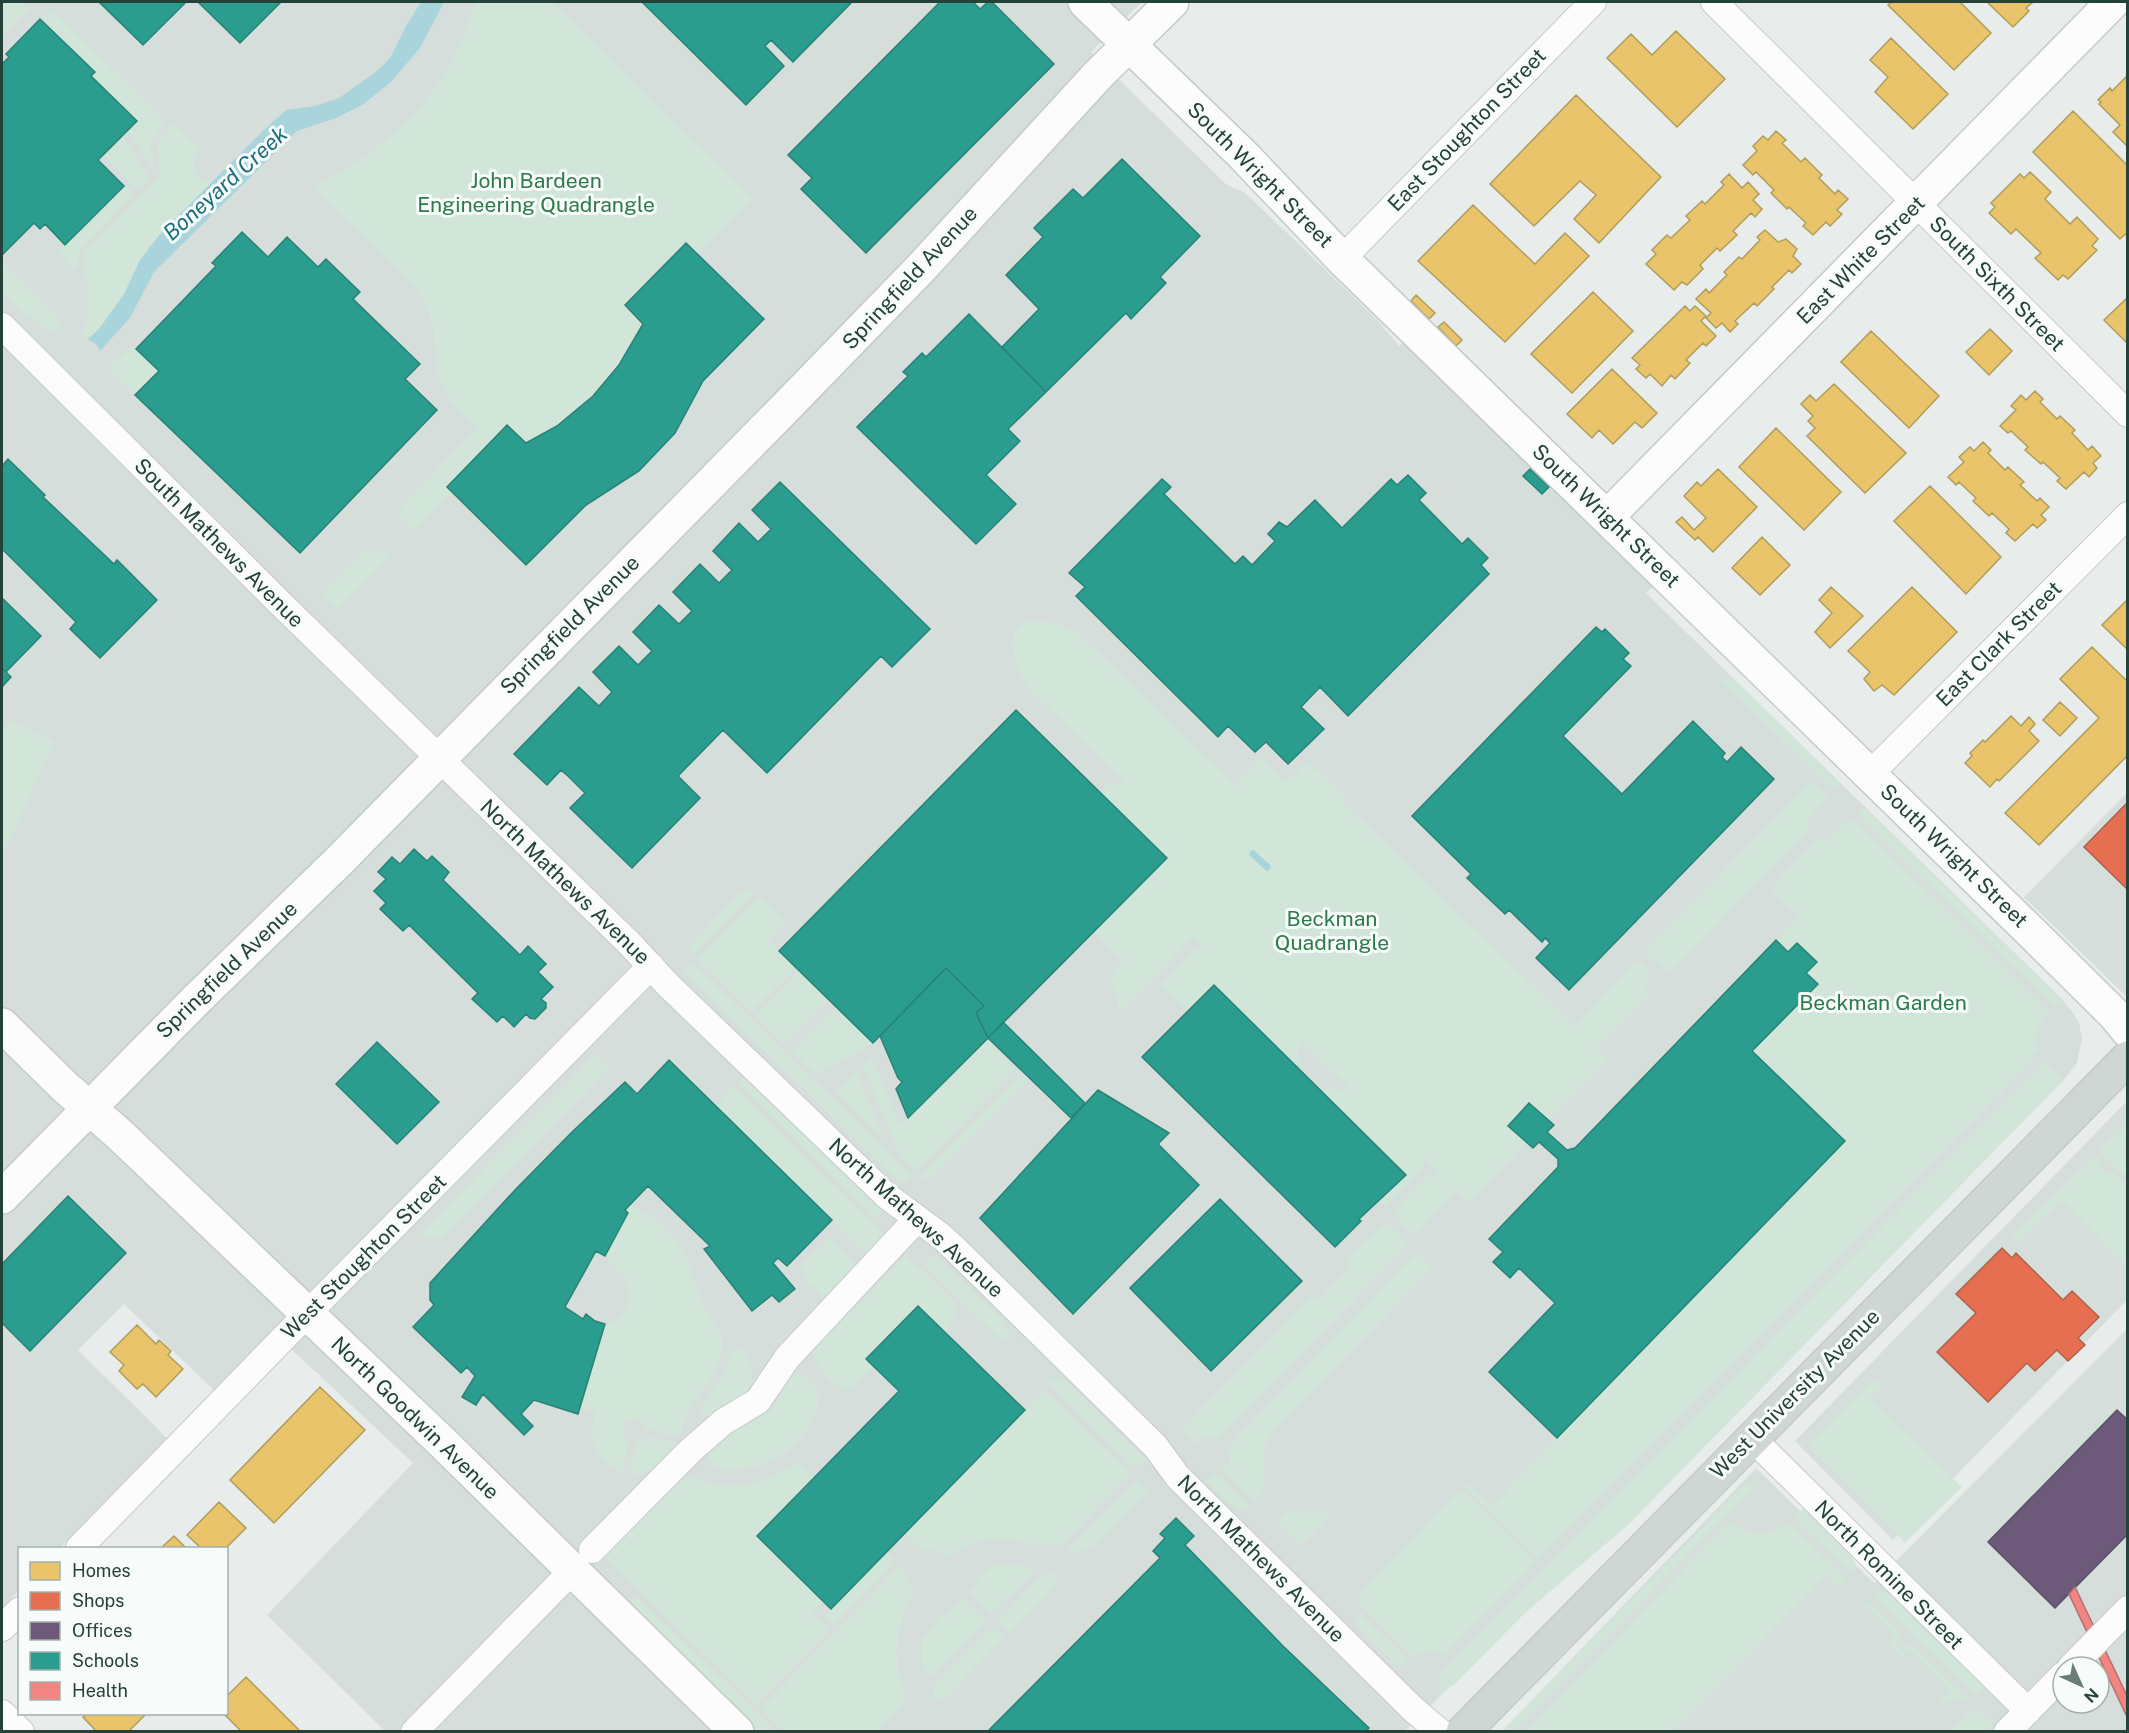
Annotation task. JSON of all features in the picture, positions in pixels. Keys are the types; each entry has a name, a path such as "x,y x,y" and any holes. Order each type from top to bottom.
{"main road":[{"name":"West University Avenue","path":"1463,1731 2127,1058"}],"street":[{"name":"South Wright Street","path":"1085,2 1243,155 1342,259 2114,1014 2127,1031"},
{"name":"Springfield Avenue","path":"2,1197 197,999 338,862 888,302 1128,44 1172,2"},
{"name":"East Stoughton Street","path":"1342,259 1593,2"},
{"name":"South Sixth Street","path":"1714,2 2127,414"},
{"name":"East White Street","path":"1607,517 2113,2"},
{"name":"South Mathews Avenue","path":"2,326 439,758"},
{"name":"East Clark Street","path":"1870,774 2127,515"},
{"name":"North Mathews Avenue","path":"439,758 887,1196 953,1247 1156,1447 1177,1476 1414,1710 1440,1731"},
{"name":"West Stoughton Street","path":"80,1547 651,966"},
{"name":"North Goodwin Avenue","path":"2,1025 65,1087 308,1313 582,1560 737,1731"},
{"path":"414,1731 690,1451 723,1422 758,1401 787,1358 917,1219"},
{"name":"North Romine Street","path":"1752,1438 2028,1711"},
{"path":"2083,1655 2127,1609"},
{"path":"2,1628 18,1612"},
{"path":"2007,1731 2051,1687"},
{"path":"2,1713 21,1731"}],"shaded area":[{"path":"2,2 1142,2 1091,52 1227,185 1244,192 1304,249 1377,320 1399,346 1407,339 1654,585 1646,593 2062,999 2079,1023 2082,1038 2077,1063 2064,1080 1405,1731 385,1731 267,1615 413,1463 273,1332 215,1391 124,1304 78,1350 167,1438 61,1547 18,1547 18,1591 2,1609"},
{"path":"2127,793 2127,997 2024,897"},
{"path":"2127,1101 2127,1300 1893,1540 1795,1441"},
{"path":"2127,1329 2127,1731 1501,1732 1756,1468 1874,1583"}],"green space":[{"path":"2,2 22,2 29,9 2,36"},
{"name":"John Bardeen Engineering Quadrangle","path":"476,2 552,2 753,199 698,254 685,243 625,305 643,324 620,364 579,410 553,429 526,443 507,425 447,487 452,492 414,531 400,517 401,507 478,427 457,409 445,391 440,379 429,313 416,288 314,188 373,151 408,121 423,104 438,86 450,66"},
{"path":"50,9 164,120 150,144 154,169 128,131 137,120 91,76 95,72 40,19"},
{"path":"173,125 200,150 193,159 197,176 202,181 215,180 149,246 124,294 99,329 88,339 83,337 83,328 87,323 88,281 84,276 84,253 160,177 158,143"},
{"path":"122,136 150,178 138,190 103,155"},
{"path":"124,186 133,195 80,250 76,271 57,251"},
{"path":"2,263 57,318 60,324 55,334 25,314 2,293"},
{"path":"132,346 159,371 135,395 109,368"},
{"path":"385,551 391,554 337,609 322,595 363,553"},
{"name":"Beckman Quadrangle","path":"1040,622 1062,626 1082,637 1235,785 1261,759 1286,783 1308,762 1344,796 1344,803 1575,1027 1636,962 1640,961 1647,967 1645,969 1652,976 1643,985 1651,993 1596,1047 1608,1059 1469,1202 1456,1190 1417,1233 1403,1225 1395,1211 1429,1175 1439,1173 1424,1159 1424,1167 1386,1206 1381,1201 1406,1175 1322,1092 1329,1086 1339,1092 1349,1087 1301,1041 1297,1053 1301,1060 1297,1066 1214,985 1187,1011 1161,985 1196,948 1204,948 1193,937 1123,1009 1118,1009 1118,1000 1111,977 1123,962 1094,932 1147,878 1153,883 1157,879 1152,873 1167,858 1100,793 1111,782 1118,785 1125,782 1026,685 1016,662 1014,635 1025,623"},
{"path":"1734,679 1841,785 1834,789 1720,680"},
{"path":"9,720 54,742 3,855 2,737"},
{"path":"1811,781 1828,797 1808,819 1811,828 1669,973 1647,954 1648,949"},
{"path":"1863,806 2062,1000 2055,1007 1859,815"},
{"name":"Beckman Garden","path":"1853,820 2049,1012 2036,1026 2039,1029 2035,1042 2038,1049 2032,1055 2034,1059 1538,1559 1463,1486 1467,1483 1492,1506 1844,1141 1752,1051 1818,984 1806,973 1817,962 1797,943 1788,952 1776,940 1799,916 1772,891 1772,887 1820,837 1825,841 1828,840 1848,821"},
{"path":"751,890 756,891 694,954 688,948 739,894"},
{"path":"760,896 786,921 768,940 796,967 751,1011 697,959"},
{"path":"693,964 912,1175 902,1184 688,977 685,973"},
{"path":"800,971 829,1000 785,1044 755,1015"},
{"path":"836,1007 873,1043 817,1075 792,1051"},
{"path":"986,1040 1015,1069 916,1171 900,1155 863,1065 871,1057 900,1125"},
{"path":"595,1055 609,1068 441,1239 419,1236"},
{"path":"2045,1063 2063,1081 1629,1524 1526,1612 1456,1683 1447,1689 1438,1691 1441,1673"},
{"path":"747,1072 886,1208 876,1218 738,1083"},
{"path":"856,1072 884,1139 836,1093"},
{"path":"1021,1075 1027,1081 928,1181 921,1175"},
{"path":"734,1087 884,1234 882,1236 884,1239 868,1256 715,1107"},
{"path":"2125,1126 2127,1128 2127,1177 2099,1151"},
{"path":"2095,1156 2102,1162 2099,1167 2107,1175 2112,1171 2127,1184 2127,1266 2062,1200 2019,1241 2012,1237"},
{"path":"631,1204 644,1216 649,1212 672,1235 687,1259 701,1301 721,1336 722,1342 721,1356 715,1372 688,1410 680,1436 647,1429 643,1422 634,1418 624,1424 623,1433 628,1441 622,1472 606,1462 600,1455 592,1432 596,1413 581,1407 605,1324 620,1317 627,1305 626,1282 605,1256 628,1213 625,1210"},
{"path":"1384,1224 1399,1233 1406,1242 1406,1246 1217,1440 1212,1437 1203,1438 1196,1432 1195,1434 1203,1442 1198,1444 1183,1431 1184,1427 1311,1297 1320,1299 1349,1268 1346,1263 1348,1258"},
{"path":"829,1238 857,1266 828,1301 803,1278 807,1273 799,1267"},
{"path":"934,1254 1003,1321 1010,1338 1002,1340 924,1264"},
{"path":"1418,1254 1433,1267 1273,1431 1264,1451 1264,1486 1255,1502 1223,1470 1225,1463 1233,1472 1235,1470 1229,1464 1231,1455 1226,1449"},
{"path":"905,1255 958,1306 946,1333 918,1306 866,1359 874,1367 852,1388 841,1389 829,1380 813,1358 815,1347"},
{"path":"738,1348 747,1358 751,1374 750,1383 747,1390 734,1403 709,1418 702,1413 702,1405 722,1378 732,1350"},
{"path":"795,1375 807,1378 812,1383 818,1398 815,1414 800,1438 781,1455 763,1463 738,1470 716,1467 710,1461 708,1451 741,1423 770,1410 787,1381"},
{"path":"1876,1378 1882,1385 1870,1398 1962,1487 1905,1543 1808,1446"},
{"path":"1056,1379 1067,1382 1145,1459 1136,1468 1047,1382"},
{"path":"1045,1391 1130,1472 1129,1475 1065,1541 1059,1544 1042,1545 1003,1539 989,1540 970,1545 946,1557 935,1550 922,1550 905,1533"},
{"path":"646,1437 677,1443 664,1462 652,1470 630,1474 637,1443"},
{"path":"795,1464 802,1465 814,1478 757,1536 823,1601 811,1613 829,1630 756,1705 604,1556 685,1478 692,1476 717,1485 740,1485 763,1480"},
{"path":"1214,1474 1221,1477 1252,1507 1239,1508 1227,1502 1207,1481"},
{"path":"1761,1480 1514,1731 1502,1731 1741,1489 1747,1484"},
{"path":"1137,1481 1149,1491 1098,1543 1071,1554 1069,1549"},
{"path":"1461,1489 1536,1561 1443,1655 1433,1649 1412,1656 1361,1606 1357,1598"},
{"path":"1803,1508 1851,1556 1855,1563 1852,1574 1794,1517"},
{"path":"1294,1510 1314,1513 1331,1510 1332,1513 1304,1542 1299,1544 1277,1522 1287,1512"},
{"path":"1730,1522 1738,1527 1759,1533 1772,1530 1788,1522 1847,1580 1839,1586 1827,1575 1673,1731 1527,1731"},
{"path":"887,1552 895,1559 893,1564 833,1625 824,1617"},
{"path":"997,1564 1031,1567 1033,1573 991,1614 970,1592 978,1583 975,1580"},
{"path":"902,1566 909,1585 915,1592 903,1617 897,1644 899,1671 906,1698 902,1707 877,1731 784,1731 761,1709"},
{"path":"1055,1572 1058,1580 1055,1586 1010,1632 999,1622 1039,1579"},
{"path":"1883,1592 1892,1596 1985,1688 1976,1696 1873,1595"},
{"path":"636,1596 775,1731 758,1731 629,1604"},
{"path":"961,1600 985,1620 984,1623 934,1674 924,1675 922,1639 935,1625 941,1614 945,1617"},
{"path":"1869,1601 1902,1634 1895,1644 1903,1651 1911,1644 1968,1699 1938,1702 1950,1690 1910,1650 1903,1657 1888,1643 1895,1636 1864,1605"},
{"path":"1355,1611 1408,1661 1400,1669 1358,1625"},
{"path":"993,1628 1004,1638 944,1699 933,1698 935,1685"},
{"path":"1975,1708 1993,1726 1987,1731 1951,1731"}],"water":[{"name":"Boneyard Creek","path":"421,2 444,2 420,48 390,83 362,105 336,118 297,131 154,272 130,318 100,351 97,345 88,339 99,329 124,294 140,260 161,233 286,110 315,106 339,98 377,71 390,58"}],"building: Homes":[{"path":"1892,2 1960,2 1991,33 1954,70 1888,5"},
{"path":"1987,2 2033,2 2026,8 2029,11 2013,27"},
{"path":"1676,31 1725,79 1677,127 1607,58 1631,34 1652,55"},
{"path":"1891,38 1948,94 1913,129 1875,92 1888,77 1870,60"},
{"path":"2128,75 2128,147 2113,132 2120,125 2099,104 2101,102 2098,100 2110,88 2112,91"},
{"path":"1576,95 1661,177 1599,243 1574,219 1596,195 1580,181 1534,226 1490,184"},
{"path":"2073,111 2128,166 2128,232 2120,239 2033,152"},
{"path":"1776,131 1786,140 1782,143 1801,162 1805,158 1822,175 1819,178 1835,194 1838,190 1848,199 1837,210 1842,214 1830,226 1826,222 1813,235 1803,226 1806,223 1771,193 1774,190 1756,172 1753,175 1743,165 1757,151 1753,146 1763,136 1768,140"},
{"path":"2030,172 2051,192 2045,199 2070,224 2077,217 2098,239 2092,246 2097,250 2068,279 2063,275 2058,280 2035,258 2041,253 2016,229 2011,234 1989,213 1995,207 1991,203 2020,174 2024,178"},
{"path":"1729,174 1742,188 1748,182 1759,194 1753,200 1762,209 1755,217 1751,213 1733,231 1737,235 1720,251 1717,248 1700,265 1703,269 1687,285 1682,282 1674,290 1646,264 1656,254 1652,250 1667,235 1671,238 1690,220 1686,216 1702,201 1705,204 1724,185 1721,182"},
{"path":"1473,205 1535,264 1565,233 1589,256 1505,342 1418,261"},
{"path":"1765,230 1778,242 1786,239 1797,249 1793,256 1801,264 1792,273 1789,270 1757,306 1754,303 1735,321 1738,324 1730,332 1722,323 1716,328 1706,318 1711,313 1696,299 1706,289 1709,293 1727,275 1724,272 1739,257 1742,259 1760,240 1757,237"},
{"path":"1593,292 1633,331 1572,393 1531,354"},
{"path":"1416,295 1435,313 1429,319 1411,301"},
{"path":"2128,297 2128,344 2104,320"},
{"path":"1685,306 1690,311 1695,306 1706,316 1701,321 1716,336 1706,346 1703,343 1686,360 1690,363 1675,379 1671,375 1662,386 1650,374 1646,378 1636,369 1640,365 1632,358"},
{"path":"1444,322 1462,340 1456,346 1438,327"},
{"path":"1990,329 2012,351 1989,375 1966,352"},
{"path":"1871,331 1939,396 1909,428 1841,362"},
{"path":"1612,369 1657,413 1642,428 1635,422 1613,444 1599,430 1592,438 1567,414"},
{"path":"1834,384 1906,453 1865,493 1807,436 1815,428 1808,421 1813,416 1801,404 1810,395 1816,401"},
{"path":"2035,391 2043,399 2040,402 2057,419 2060,416 2075,430 2072,433 2088,450 2092,446 2101,456 2093,463 2097,468 2089,477 2084,472 2066,489 2057,481 2060,478 2043,462 2041,464 2025,450 2028,447 2011,431 2008,433 2000,426 2016,410 2011,406 2021,395 2026,400"},
{"path":"1776,428 1841,492 1804,530 1739,467"},
{"path":"1983,442 1991,450 1988,453 2005,470 2008,467 2024,482 2020,485 2037,501 2040,498 2049,507 2041,515 2046,520 2037,528 2033,524 2015,541 2006,533 2009,529 1992,513 1989,516 1973,501 1976,498 1959,482 1956,485 1948,477 1964,462 1959,457 1970,447 1974,451"},
{"path":"1718,469 1757,507 1713,552 1698,537 1695,540 1676,522 1682,517 1694,530 1706,518 1684,496 1697,482 1701,486"},
{"path":"1930,486 2001,557 1966,594 1894,521"},
{"path":"1762,537 1790,565 1760,595 1732,568"},
{"path":"1831,587 1863,616 1830,648 1815,632 1832,613 1819,600"},
{"path":"1912,587 1957,632 1894,695 1882,685 1874,691 1864,679 1870,672 1848,651"},
{"path":"2128,599 2128,650 2102,625"},
{"path":"2092,647 2128,682 2128,755 2039,845 2005,813 2099,718 2060,679"},
{"path":"2060,702 2077,718 2060,736 2043,720"},
{"path":"2011,716 2021,726 2029,717 2035,724 2029,731 2039,741 1990,787 1965,763 1972,756 1970,753 1983,740 1985,742"},
{"path":"137,1325 156,1344 159,1340 171,1351 168,1355 183,1369 156,1397 143,1384 137,1389 119,1371 124,1365 110,1352"},
{"path":"320,1387 365,1430 274,1523 230,1480"},
{"path":"219,1502 246,1528 227,1547 200,1547 187,1535"},
{"path":"174,1536 185,1547 162,1547"},
{"path":"246,1677 301,1732 242,1732 225,1715 228,1715 228,1695"},
{"path":"86,1715 145,1715 128,1732 97,1732 83,1717"}],"building: Shops":[{"path":"2126,804 2128,805 2128,890 2084,847"},
{"path":"2002,1248 2012,1258 2016,1253 2063,1300 2072,1291 2099,1317 2078,1338 2085,1345 2068,1361 2057,1350 2035,1371 2027,1363 1988,1402 1937,1352 1976,1313 1956,1294"}],"building: Offices":[{"path":"2117,1410 2128,1420 2128,1534 2055,1608 1988,1542"}],"building: Schools":[{"path":"99,2 186,2 143,45"},
{"path":"198,2 281,2 240,43"},
{"path":"642,2 852,2 793,62 771,40 765,46 784,66 746,105"},
{"path":"940,2 973,2 980,9 988,2 992,2 1054,64 866,253 801,189 812,178 788,155"},
{"path":"40,19 95,72 91,76 137,121 98,160 124,186 65,245 45,224 40,229 34,223 2,255 2,64 9,57 6,54"},
{"path":"1122,159 1200,236 1160,277 1166,283 1131,319 1126,313 1046,392 1002,347 1039,309 1006,275 1043,237 1034,228 1073,189 1083,198"},
{"path":"242,232 268,257 287,237 318,267 326,259 360,292 353,299 420,364 405,379 437,410 300,553 135,395 159,371 136,349 216,266 212,263"},
{"path":"686,243 764,319 703,381 675,433 639,471 586,505 526,565 447,487 507,425 526,443 557,426 593,396 619,365 643,324 625,305"},
{"path":"969,314 1046,392 1008,429 1020,441 986,475 1016,504 976,544 857,427 908,376 903,372 922,353 926,357"},
{"path":"8,459 45,495 43,497 114,564 117,560 157,600 100,658 70,629 76,622 2,549 2,466"},
{"path":"1530,469 1549,487 1542,494 1523,476"},
{"path":"1408,475 1426,493 1419,500 1462,544 1468,538 1488,558 1481,565 1489,574 1348,716 1320,687 1301,707 1324,729 1288,764 1266,742 1255,752 1228,726 1218,737 1076,596 1085,587 1069,573 1162,479 1171,487 1164,494 1235,564 1243,556 1252,565 1275,541 1268,534 1279,522 1287,527 1315,500 1342,528 1391,479 1397,485"},
{"path":"780,482 930,629 892,667 881,656 767,773 723,730 678,776 700,798 632,868 570,808 585,793 569,777 561,770 547,785 514,754 579,687 599,706 612,692 593,672 619,646 638,665 652,651 633,632 659,605 679,624 692,611 673,592 700,564 719,583 732,570 713,551 739,523 758,542 771,529 752,510"},
{"path":"2,598 41,636 6,672 2,668"},
{"path":"1596,627 1602,632 1605,629 1629,653 1623,659 1631,666 1563,736 1622,794 1693,721 1725,753 1722,757 1727,762 1741,747 1774,779 1569,990 1536,958 1550,943 1545,938 1542,942 1509,910 1505,914 1467,878 1471,874 1412,816"},
{"path":"2,668 11,677 2,687"},
{"path":"1016,710 1167,858 988,1038 976,1013 984,1006 946,968 873,1043 779,951"},
{"path":"414,849 427,861 432,856 449,872 443,880 520,955 528,946 546,964 538,972 553,987 541,999 546,1003 546,1008 535,1019 526,1014 514,1027 503,1016 497,1022 472,999 478,993 409,925 403,931 380,909 386,903 374,891 386,879 378,872 392,857 400,864"},
{"path":"1776,940 1788,952 1797,943 1817,962 1806,973 1818,984 1752,1051 1845,1141 1557,1438 1489,1372 1555,1303 1519,1268 1510,1278 1493,1262 1503,1252 1489,1239 1558,1167 1558,1159 1539,1142 1533,1148 1508,1126 1529,1103 1554,1125 1547,1132 1567,1150 1575,1148"},
{"path":"946,968 984,1006 976,1013 988,1038 908,1118 896,1089 902,1082 898,1078 880,1036"},
{"path":"1214,985 1406,1175 1359,1219 1361,1221 1335,1247 1142,1057"},
{"path":"1003,1022 1085,1103 1071,1118 988,1038"},
{"path":"377,1042 439,1102 397,1144 336,1084"},
{"path":"669,1060 832,1220 787,1266 778,1258 773,1263 795,1289 779,1302 772,1295 752,1311 704,1249 710,1246 648,1186 625,1210 628,1213 605,1256 596,1251 565,1307 583,1319 586,1314 595,1321 605,1324 578,1414 534,1400 521,1414 533,1426 524,1435 483,1394 476,1405 462,1397 475,1376 467,1367 461,1373 413,1327 434,1305 430,1300 430,1283 515,1190 625,1082 637,1094"},
{"path":"1098,1090 1169,1133 1158,1144 1199,1185 1073,1314 980,1218"},
{"path":"68,1196 126,1253 30,1351 2,1323 2,1264"},
{"path":"1220,1199 1302,1281 1211,1371 1130,1288"},
{"path":"918,1306 1025,1410 831,1609 757,1536 899,1391 866,1359"},
{"path":"1176,1518 1194,1536 1185,1545 1283,1646 1369,1728 1365,1732 987,1732 1160,1558 1153,1551 1165,1538 1160,1534"}],"building: Health":[{"path":"2075,1587 2107,1655 2098,1655 2069,1594"},
{"path":"2111,1662 2128,1698 2128,1719 2111,1683"}],"waterway":[{"path":"1253,854 1267,867"}]}
